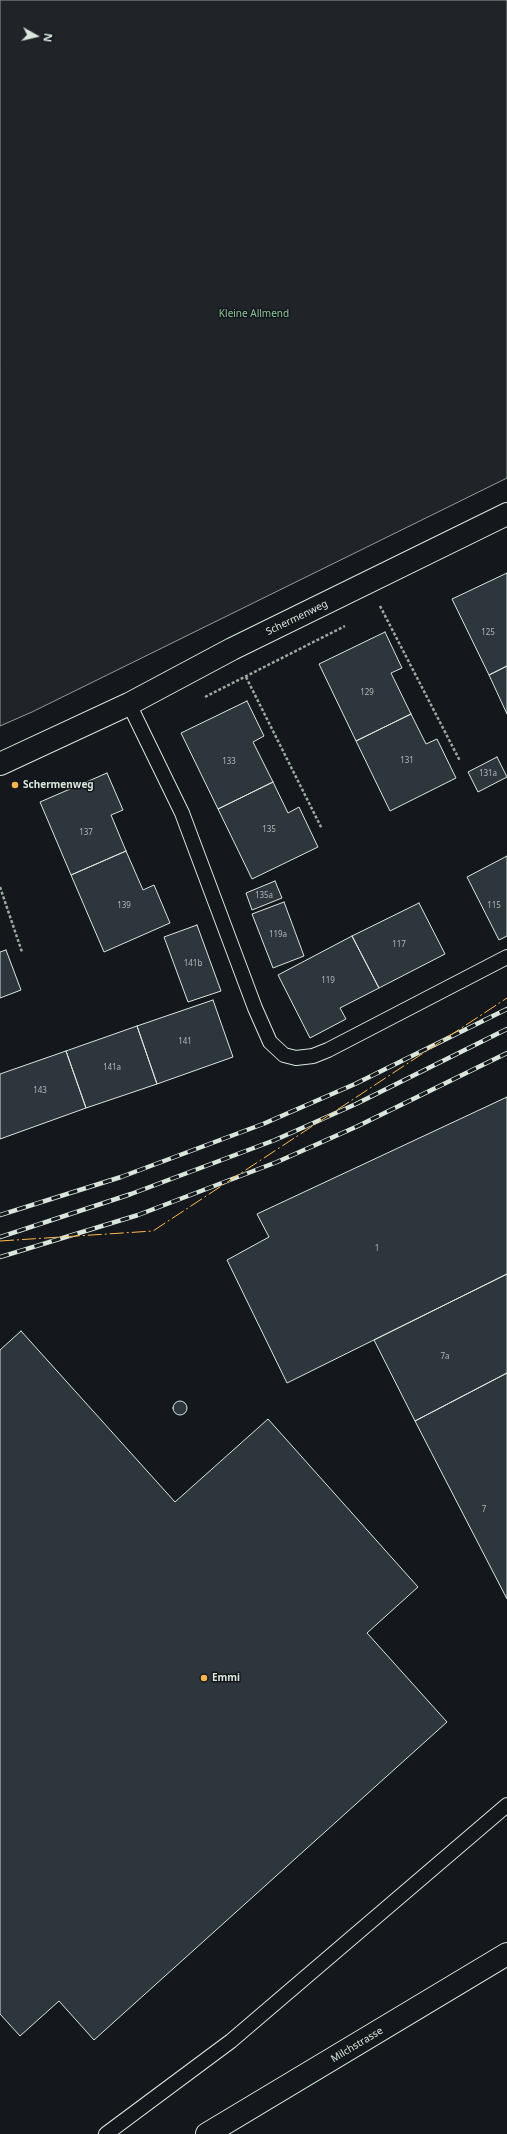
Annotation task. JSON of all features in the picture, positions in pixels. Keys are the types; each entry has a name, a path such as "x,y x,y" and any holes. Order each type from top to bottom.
{"street":[{"name":"Schermenweg","path":"0,764 129,704 232,649 368,584 507,514"},
{"name":"Milchstrasse","path":"207,2134 507,1954"}],"lane":[{"path":"129,704 182,813 255,1008 270,1042 284,1055 296,1058 313,1056 328,1050 507,957"},
{"path":"106,2134 231,2041 507,1805"}],"path":[{"path":"368,584 460,761"},
{"path":"232,649 322,829"},
{"path":"0,887 22,952"}],"green space":[{"name":"Kleine Allmend","path":"0,0 507,0 507,478 32,712 0,726"}],"building":[{"path":"507,573 507,666 489,675 452,599"},
{"path":"385,632 402,668 391,673 411,714 356,741 319,664"},
{"path":"507,666 507,714 489,675"},
{"path":"247,701 264,736 253,742 273,782 218,809 181,733"},
{"path":"411,714 426,744 437,739 456,778 390,811 356,741"},
{"path":"497,757 507,777 478,792 468,772"},
{"path":"107,773 123,810 111,815 126,851 71,875 40,802"},
{"path":"273,782 288,813 299,807 318,847 252,879 218,809"},
{"path":"126,851 143,890 154,885 170,923 104,952 71,875"},
{"path":"507,856 507,936 499,940 467,877"},
{"path":"275,881 282,898 252,910 246,893"},
{"path":"284,902 304,956 273,968 252,914"},
{"path":"419,903 445,954 379,988 352,936"},
{"path":"197,925 221,991 188,1002 164,937"},
{"path":"352,936 379,988 340,1008 346,1019 310,1038 278,975"},
{"path":"6,950 21,990 0,998 0,952"},
{"path":"213,1000 233,1057 157,1084 137,1026"},
{"path":"137,1026 157,1084 86,1108 66,1051"},
{"path":"66,1051 86,1108 0,1139 0,1074"},
{"path":"507,1097 507,1274 287,1383 227,1260 269,1237 257,1214"},
{"path":"507,1274 507,1373 415,1421 374,1340"},
{"name":"Emmi","path":"21,1331 175,1502 268,1419 418,1587 367,1633 447,1722 94,2040 59,2001 20,2036 0,2014 0,1350"},
{"path":"507,1373 507,1599 415,1421"},
{"path":"177,1401 183,1401 187,1405 187,1411 183,1415 177,1415 173,1411 173,1405"}],"railway":[{"path":"0,1215 121,1177 263,1124 355,1084 507,1009"},
{"path":"0,1237 131,1194 275,1140 356,1104 507,1029"},
{"path":"0,1257 138,1215 277,1162 358,1126 507,1053"}],"power":[{"path":"0,1241 153,1231 507,998"}],"place":[{"name":"Schermenweg","path":"15,785"},
{"name":"Emmi","path":"204,1678"}]}
